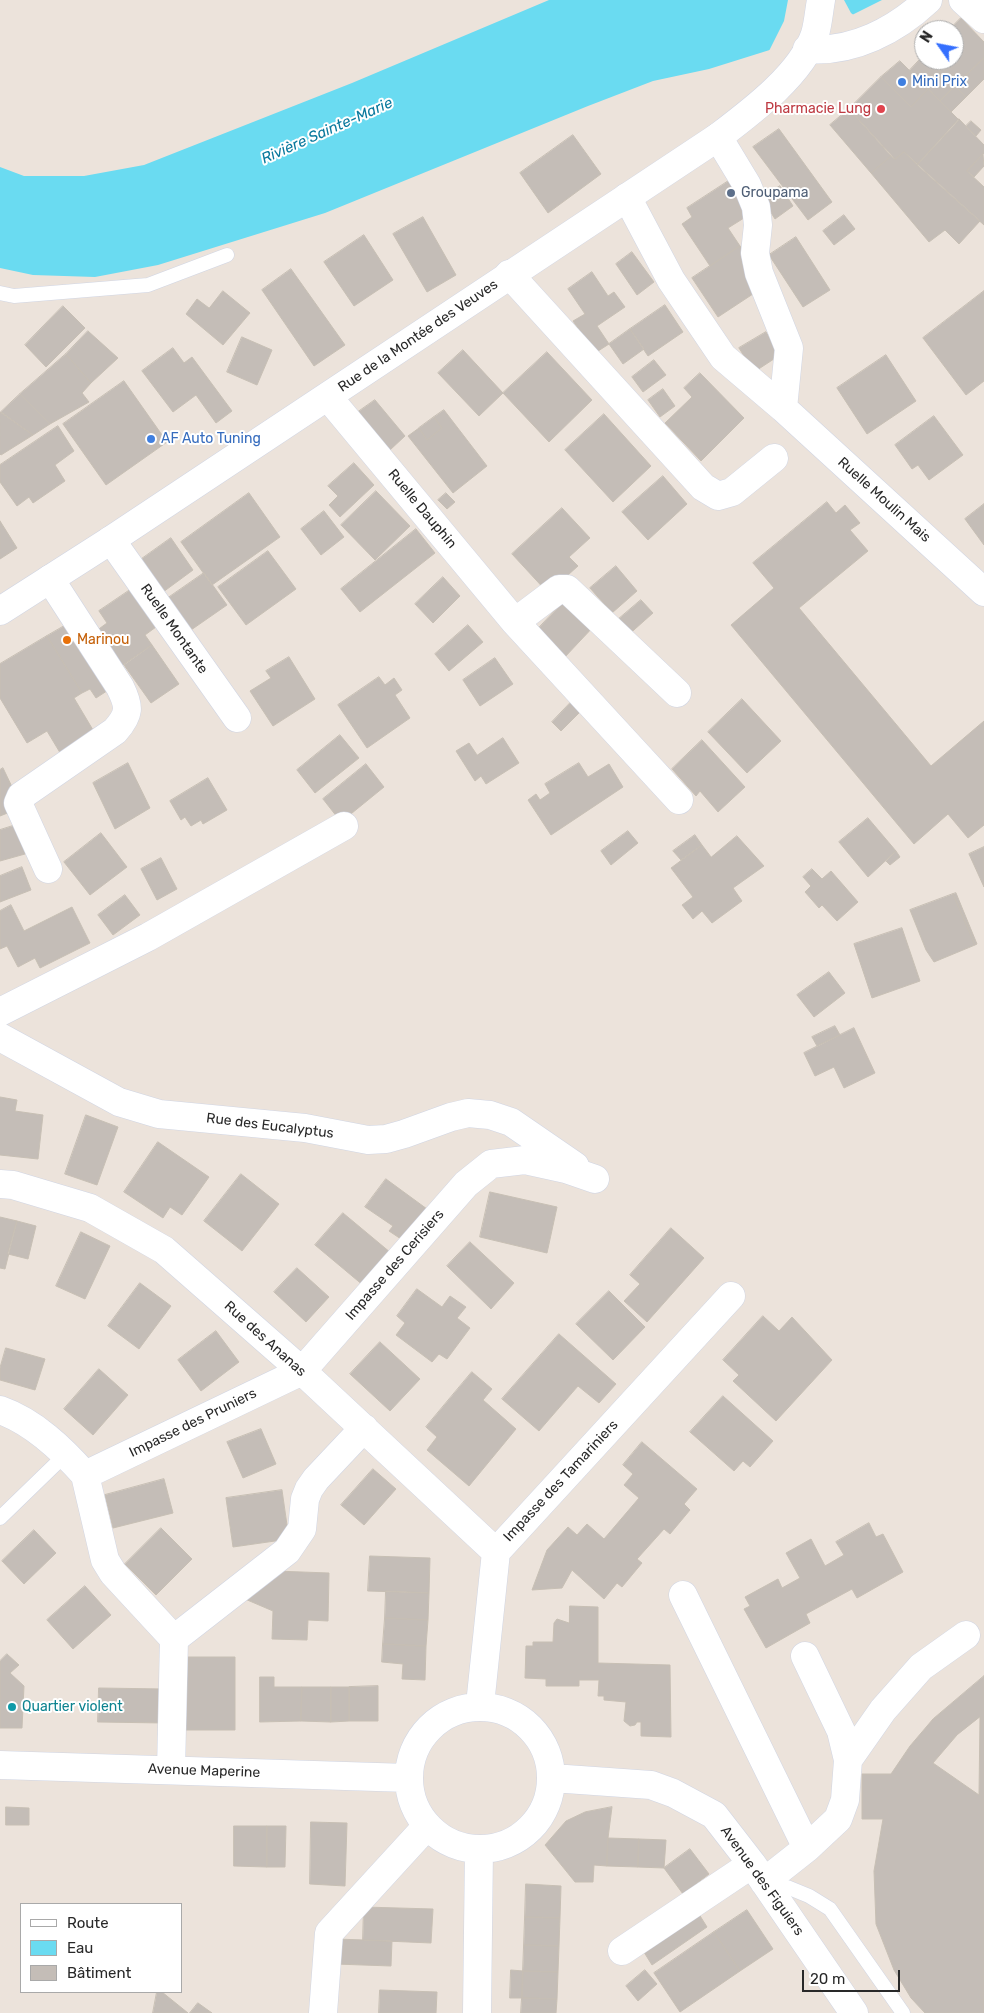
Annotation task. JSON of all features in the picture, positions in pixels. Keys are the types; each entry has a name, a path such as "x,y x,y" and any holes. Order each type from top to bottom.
{"street":[{"path":"821,0 812,40 826,50 860,42 888,30 910,17 928,0"},
{"path":"963,0 984,19"},
{"name":"Rue de la Montée des Veuves","path":"0,611 328,397 509,274 718,136 755,108 782,83 812,40"},
{"path":"718,136 747,185 756,207 758,225 755,253 758,266 789,348 783,408"},
{"name":"Ruelle Moulin Mais","path":"627,197 671,280 723,357 980,583"},
{"path":"509,274 703,487 718,496 732,492 774,458"},
{"name":"Ruelle Dauphin","path":"328,397 515,622 679,800"},
{"name":"Ruelle Montante","path":"111,540 237,718"},
{"path":"48,869 18,803 21,796 115,731 123,722 128,712 127,701 120,687 50,579"},
{"path":"515,622 559,589 567,589 677,693"},
{"name":"Rue des Eucalyptus","path":"344,826 148,937 0,1031 119,1102 159,1114 305,1128 368,1140 386,1139 468,1113 490,1115 511,1122 595,1179 566,1169 525,1160 491,1164"},
{"name":"Impasse des Cerisiers","path":"302,1371 466,1184 491,1164"},
{"name":"Rue des Ananas","path":"0,1184 13,1185 90,1208 164,1250 302,1371 496,1552"},
{"name":"Impasse des Tamariniers","path":"480,1705 496,1552 731,1296"},
{"name":"Impasse des Pruniers","path":"85,1475 302,1371"},
{"path":"0,1410 26,1423 66,1454 85,1475 105,1560 113,1573 174,1639 171,1770"},
{"path":"174,1639 287,1551 302,1528 305,1500 309,1489 364,1428"},
{"path":"682,1595 807,1848"},
{"path":"848,1760 884,1710 921,1667 966,1634"},
{"path":"622,1951 758,1873 807,1848 838,1819 845,1800 848,1760 841,1731 805,1656"},
{"path":"480,1705 503,1709 522,1719 538,1735 549,1755 552,1778 548,1800 538,1820 521,1836 501,1846 479,1850 460,1847 442,1839 427,1826 417,1812 410,1796 408,1778 412,1756 422,1735 438,1720 458,1709 480,1705"},
{"name":"Avenue Maperine","path":"0,1766 408,1778"},
{"name":"Avenue des Figuiers","path":"552,1778 651,1785 673,1792 714,1815 758,1873 854,2013"},
{"path":"323,2013 329,1933 427,1826"},
{"path":"477,2013 479,1850"}],"lane":[{"path":"0,293 14,296 148,286 227,255"},
{"path":"0,1518 66,1454"},
{"path":"758,1873 809,1896 830,1909 903,2013"}],"water":[{"name":"Rivière Sainte-Marie","path":"549,0 882,0 846,18 776,48 709,69 653,81 325,213 158,265 95,277 33,275 0,268 0,167 24,176 84,176 144,165 352,83"}],"pier":[{"path":"788,0 844,0 851,13 856,17 768,53 784,21"}],"building":[{"path":"964,21 984,42 984,58 955,86 939,70 964,70"},
{"path":"984,58 984,79 966,97 955,86"},
{"path":"900,61 928,89 911,107 881,77"},
{"path":"914,66 914,70 939,70 955,86 940,101 910,70"},
{"path":"881,77 911,107 928,89 959,120 917,165 904,152 895,159 849,109"},
{"path":"955,86 966,97 951,112 940,101"},
{"path":"849,109 891,156 871,173 830,125"},
{"path":"959,119 984,145 984,153 967,171 984,187 984,225 917,165"},
{"path":"971,121 981,130 976,136 966,126"},
{"path":"779,129 832,202 808,220 753,147"},
{"path":"573,135 601,174 548,213 520,173"},
{"path":"904,152 980,221 959,244 945,230 929,242 871,173 891,156 895,159"},
{"path":"983,154 984,166 974,177 967,171"},
{"path":"730,180 752,213 728,228 740,246 710,266 682,224 692,217 687,208"},
{"path":"780,186 793,206 775,219 762,198"},
{"path":"844,215 855,229 834,245 823,231"},
{"path":"423,217 456,275 427,292 393,234"},
{"path":"364,235 393,280 354,306 324,262"},
{"path":"796,237 830,290 803,307 769,255"},
{"path":"740,246 749,259 742,263 759,290 718,317 692,278"},
{"path":"632,252 654,282 637,295 616,264"},
{"path":"291,269 345,345 314,366 262,290"},
{"path":"592,272 608,296 614,292 625,307 597,326 609,344 595,353 573,321 585,314 568,289"},
{"path":"223,291 250,313 223,345 186,314 197,299 209,308"},
{"path":"984,291 984,381 966,395 923,338"},
{"path":"665,305 683,332 648,356 630,329"},
{"path":"63,306 85,328 46,367 25,345"},
{"path":"630,329 644,349 623,364 609,344"},
{"path":"88,331 118,358 91,383 66,354"},
{"path":"766,332 780,355 754,372 739,348"},
{"path":"242,337 272,350 257,385 227,372"},
{"path":"173,348 184,363 192,357 232,411 216,423 196,395 173,412 142,371"},
{"path":"463,350 503,393 479,416 438,373"},
{"path":"547,352 592,400 549,442 503,393"},
{"path":"66,354 91,383 82,393 89,402 50,424 20,394"},
{"path":"886,355 916,401 867,434 837,388"},
{"path":"654,360 666,375 643,392 632,377"},
{"path":"700,373 744,418 701,461 665,423 692,397 684,388"},
{"path":"124,381 167,442 106,485 63,424"},
{"path":"663,389 675,406 660,417 648,400"},
{"path":"20,394 50,424 33,435 1,412"},
{"path":"375,400 405,436 390,450 358,412"},
{"path":"444,410 487,466 453,493 408,436 419,428 427,440 442,428 434,417"},
{"path":"0,412 33,435 1,455 0,454"},
{"path":"604,414 651,466 613,502 565,450"},
{"path":"934,416 963,455 929,480 918,465 912,469 895,445"},
{"path":"434,417 442,428 427,440 419,428"},
{"path":"58,426 74,451 55,465 65,481 33,503 29,497 17,506 0,482 0,465"},
{"path":"354,463 374,485 340,517 329,505 338,496 328,486"},
{"path":"663,476 687,504 648,540 622,512"},
{"path":"376,491 410,526 375,560 341,525"},
{"path":"249,493 280,537 212,585 181,542"},
{"path":"446,493 455,502 447,509 438,500"},
{"path":"827,502 836,513 845,505 860,523 850,530 868,551 799,608 931,766 984,721 984,825 968,838 948,814 914,844 731,625 774,588 753,563"},
{"path":"984,504 984,545 965,519"},
{"path":"562,508 590,538 569,557 578,566 548,593 512,554"},
{"path":"324,511 344,537 321,555 301,529"},
{"path":"0,521 17,548 0,559"},
{"path":"416,529 435,553 360,612 341,589"},
{"path":"171,538 193,570 159,595 136,563"},
{"path":"268,551 296,589 246,625 218,587"},
{"path":"616,566 637,591 612,613 590,588"},
{"path":"204,573 227,605 191,630 168,598"},
{"path":"443,577 460,596 433,623 415,604"},
{"path":"130,590 156,627 145,635 152,645 117,669 92,634 107,623 99,611"},
{"path":"567,598 595,625 564,658 536,631"},
{"path":"641,600 653,613 626,637 614,623"},
{"path":"73,621 113,687 96,698 90,689 82,693 47,636"},
{"path":"468,625 483,642 449,671 435,654"},
{"path":"47,636 82,693 74,698 96,735 62,756 47,731 27,743 0,698 0,664"},
{"path":"152,645 179,684 151,703 124,665"},
{"path":"289,657 315,699 273,726 250,691 271,678 266,671"},
{"path":"495,658 513,684 480,706 463,680"},
{"path":"379,677 385,685 394,678 402,690 395,695 410,718 367,748 338,705"},
{"path":"575,698 585,707 561,731 552,722"},
{"path":"742,699 781,741 747,773 708,732"},
{"path":"340,735 359,758 315,793 297,770"},
{"path":"503,738 519,763 486,784 481,776 475,781 456,751 469,743 477,755"},
{"path":"702,740 745,787 718,812 700,791 696,796 672,769"},
{"path":"128,763 150,808 115,829 93,783"},
{"path":"579,763 588,777 609,764 623,787 551,835 528,800 536,794 540,800 550,793 545,784"},
{"path":"366,764 384,787 341,822 323,799"},
{"path":"3,768 14,791 15,810 0,816 0,770"},
{"path":"208,778 227,810 203,824 201,820 191,826 185,817 181,820 170,801"},
{"path":"868,818 896,851 868,877 839,842"},
{"path":"16,825 25,854 0,861 0,830"},
{"path":"628,831 638,843 611,865 601,851"},
{"path":"101,833 127,867 90,895 64,862"},
{"path":"695,835 702,845 681,860 673,851"},
{"path":"737,836 764,866 733,888 742,901 712,923 702,911 693,919 682,905 693,897 671,868 702,845 711,857"},
{"path":"984,847 984,887 969,854"},
{"path":"896,851 900,857 890,865 886,861"},
{"path":"161,858 177,889 157,900 141,869"},
{"path":"22,867 31,890 0,902 0,876"},
{"path":"812,869 822,879 831,871 858,902 837,921 822,905 819,908 805,892 811,886 803,877"},
{"path":"956,893 977,944 975,945 953,894"},
{"path":"953,894 975,945 934,962 926,950 910,910"},
{"path":"125,895 140,915 113,935 98,915"},
{"path":"11,905 24,931 72,907 90,943 40,968 35,958 18,967 7,946 0,949 0,911"},
{"path":"902,928 920,981 872,998 854,944"},
{"path":"829,972 845,993 814,1017 797,995"},
{"path":"835,1026 840,1035 817,1046 812,1037"},
{"path":"854,1028 875,1073 844,1088 834,1067 815,1076 804,1053"},
{"path":"0,1097 17,1100 15,1111 43,1115 38,1159 0,1155"},
{"path":"86,1115 118,1127 97,1185 65,1174"},
{"path":"158,1142 209,1177 182,1215 170,1207 163,1218 124,1192"},
{"path":"241,1174 279,1204 242,1251 204,1221"},
{"path":"386,1179 427,1209 404,1241 389,1231 393,1226 365,1207"},
{"path":"490,1192 557,1207 547,1253 480,1237"},
{"path":"343,1213 391,1253 364,1286 315,1245"},
{"path":"0,1217 17,1221 5,1269 0,1268"},
{"path":"17,1221 36,1226 28,1259 8,1254"},
{"path":"671,1228 704,1258 647,1322 624,1301 640,1284 630,1275"},
{"path":"81,1232 110,1246 85,1299 56,1286"},
{"path":"470,1242 514,1283 491,1309 447,1266"},
{"path":"297,1268 329,1297 306,1322 274,1292"},
{"path":"140,1283 171,1306 139,1349 108,1326"},
{"path":"417,1289 442,1307 450,1296 466,1307 457,1318 470,1328 447,1359 439,1354 432,1362 396,1335 405,1323 397,1316"},
{"path":"609,1291 645,1327 613,1360 576,1324"},
{"path":"763,1316 779,1331 792,1317 832,1360 776,1421 733,1381 739,1375 723,1360"},
{"path":"216,1331 239,1362 201,1391 178,1360"},
{"path":"559,1334 616,1384 599,1403 578,1386 539,1431 502,1399"},
{"path":"380,1342 420,1379 390,1411 350,1374"},
{"path":"6,1348 45,1359 35,1390 0,1380 0,1368"},
{"path":"99,1369 128,1395 93,1435 64,1409"},
{"path":"472,1372 492,1389 483,1400 516,1429 469,1486 427,1450 437,1437 426,1427"},
{"path":"723,1396 773,1441 750,1467 743,1461 734,1471 690,1432"},
{"path":"261,1429 276,1464 243,1478 227,1442"},
{"path":"642,1442 697,1489 684,1504 690,1510 670,1534 664,1529 637,1559 642,1563 622,1587 617,1583 604,1599 572,1570 562,1588 532,1590 547,1550 568,1527 577,1535 587,1524 604,1539 639,1498 624,1485 633,1474 623,1465"},
{"path":"373,1469 396,1489 364,1525 341,1505"},
{"path":"164,1479 173,1513 113,1528 105,1495"},
{"path":"282,1490 289,1539 233,1547 226,1498"},
{"path":"869,1523 876,1537 883,1534 903,1572 857,1598 852,1589 806,1614 810,1623 766,1648 744,1609 750,1606 745,1597 778,1579 782,1588 800,1578 786,1553 811,1539 825,1566 844,1555 836,1542"},
{"path":"161,1528 192,1559 156,1595 125,1564"},
{"path":"34,1530 56,1553 24,1584 2,1561"},
{"path":"370,1556 430,1558 429,1593 368,1591"},
{"path":"275,1571 329,1573 328,1621 308,1620 307,1640 272,1639 273,1611 238,1596"},
{"path":"85,1586 111,1615 73,1649 47,1620"},
{"path":"386,1591 429,1593 428,1620 385,1618"},
{"path":"570,1606 598,1607 598,1663 670,1665 671,1737 641,1736 641,1722 630,1726 624,1721 626,1702 604,1700 604,1696 598,1696 599,1680 579,1680 579,1686 546,1686 546,1679 525,1678 526,1646 533,1646 533,1642 553,1642 554,1623 557,1619 569,1623"},
{"path":"385,1618 428,1620 426,1646 383,1644"},
{"path":"383,1644 426,1646 425,1680 402,1679 403,1664 382,1662"},
{"name":"Quartier violent","path":"7,1654 19,1665 10,1673 24,1686 22,1728 0,1728 0,1661"},
{"path":"179,1657 235,1657 235,1730 179,1730"},
{"path":"984,1676 984,2013 925,2013 911,1998 894,1970 876,1924 874,1871 883,1819 862,1819 862,1774 891,1774 910,1746 933,1719","holes":["980,1717 979,1795 933,1763 957,1735"]},
{"path":"260,1677 274,1677 274,1687 302,1687 301,1721 260,1722"},
{"path":"378,1686 378,1721 349,1721 349,1687"},
{"path":"302,1687 331,1687 331,1722 301,1721"},
{"path":"331,1687 349,1687 349,1721 331,1722"},
{"path":"99,1688 164,1689 164,1723 98,1722"},
{"path":"6,1807 29,1808 29,1825 6,1825"},
{"path":"612,1807 607,1866 594,1865 593,1882 575,1882 545,1845 566,1821 585,1812"},
{"path":"311,1822 347,1823 345,1886 310,1884"},
{"path":"234,1826 267,1826 267,1867 234,1866"},
{"path":"267,1826 286,1826 285,1867 267,1867"},
{"path":"608,1838 639,1839 638,1867 607,1866"},
{"path":"639,1839 666,1840 664,1868 638,1867"},
{"path":"690,1849 709,1874 683,1894 664,1868"},
{"path":"526,1884 561,1886 560,1918 525,1917"},
{"path":"364,1907 433,1909 431,1943 363,1940"},
{"path":"747,1910 773,1949 740,1971 714,1932"},
{"path":"697,1911 707,1927 652,1965 642,1949"},
{"path":"525,1917 560,1918 559,1946 524,1945"},
{"path":"714,1932 740,1971 680,2012 654,1973"},
{"path":"336,1939 392,1941 391,1966 335,1964"},
{"path":"524,1945 559,1946 558,1972 523,1971"},
{"path":"511,1970 523,1971 522,1998 510,1998"},
{"path":"645,1970 657,1984 638,2001 626,1986"},
{"path":"523,1971 558,1972 557,1999 522,1998"},
{"path":"380,1990 437,1992 436,2013 379,2013"},
{"path":"157,1993 163,1993 188,2013 153,2013"},
{"path":"522,1998 557,1999 556,2013 521,2013"},
{"path":"198,2003 212,2013 190,2013"}],"place":[{"name":"Mini Prix","path":"902,82"},
{"name":"Pharmacie Lung","path":"881,109"},
{"name":"Groupama","path":"731,193"},
{"name":"AF Auto Tuning","path":"151,439"},
{"name":"Marinou","path":"67,640"},
{"name":"Quartier violent","path":"12,1707"}]}
